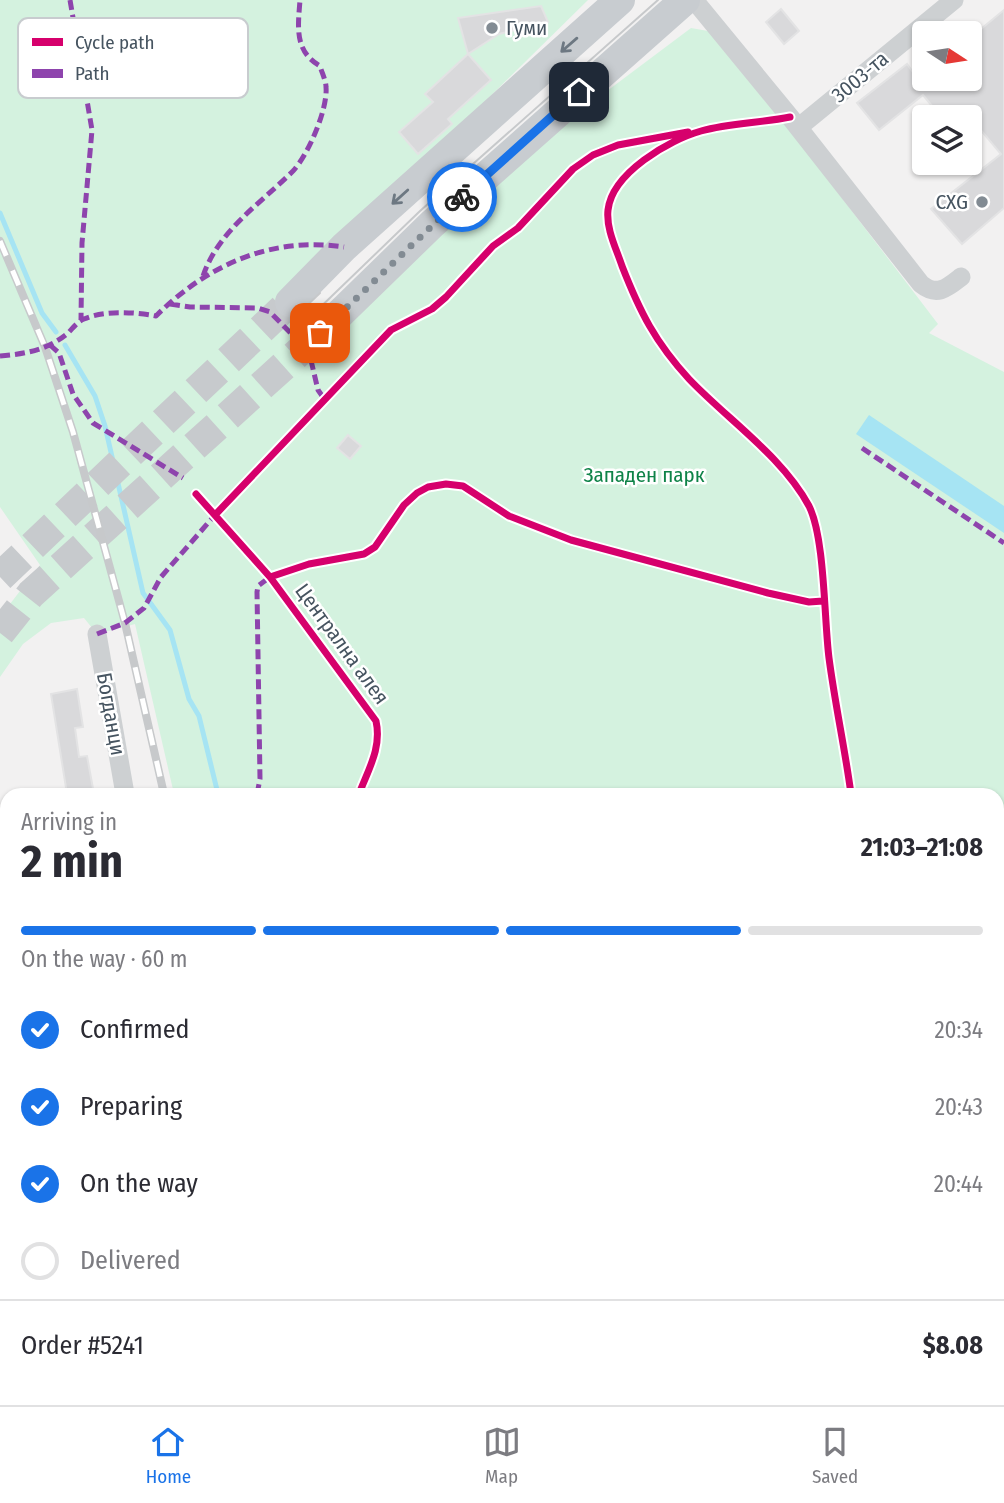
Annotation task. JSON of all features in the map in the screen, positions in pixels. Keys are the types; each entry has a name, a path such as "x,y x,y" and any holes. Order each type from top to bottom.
{"main road":[{"path":"290,302 365,229 621,0"},
{"path":"320,333 432,224 685,0"}],"street":[{"path":"694,0 799,127 921,284 934,292 940,291 961,277"},
{"name":"3003-та","path":"799,127 954,0"},
{"name":"Богданци","path":"97,634 124,788"}],"green space":[{"name":"Западен парк","path":"0,0 588,0 285,298 325,337 502,176 595,100 691,28 708,31 803,147 938,324 929,333 1004,372 1004,788 173,788 135,624 97,634 84,618 51,623 23,644 0,677 0,617 40,565 0,507"}],"water":[{"path":"869,415 1004,506 1004,533 856,434"}],"building":[{"name":"Гуми","path":"541,6 548,22 499,34 468,54 458,18"},
{"path":"781,9 799,31 784,44 766,22"},
{"path":"1004,10 1004,208 962,244 931,209 974,175 982,175 982,169 1001,154 982,131 982,105 931,105 923,95 879,130 857,103 907,64 912,71 912,91 982,91 982,28"},
{"path":"468,54 491,80 448,119 452,124 418,154 399,132 433,102 425,94"},
{"path":"348,435 361,446 350,459 337,448"},
{"path":"77,689 83,727 75,728 79,757 87,756 93,788 66,788 51,694"}],"waterway":[{"path":"0,213 42,313 56,332"},
{"path":"65,345 95,396 105,426 143,593 170,630 189,699 199,716 217,788"}],"tunnel":[{"path":"0,577 290,302"},
{"path":"0,633 31,594 320,333"}],"tram line":[{"path":"307,320 420,211 658,0"},
{"path":"300,312 320,293"}],"railway":[{"path":"0,241 45,347 73,432 125,623 163,788"}],"marked path":[{"path":"70,0 73,18"},
{"path":"203,276 219,245 241,219 299,164 320,119 326,85 320,66 302,46 299,29 300,0"},
{"path":"81,320 82,243 92,130 87,98"},
{"path":"0,356 44,347 92,316 120,313 156,316 197,282 242,258 291,246 344,247"},
{"path":"170,304 258,308 270,312 309,352 318,390 325,400"},
{"path":"50,345 59,353 73,394 93,423 183,478"},
{"path":"862,448 1004,543"},
{"path":"97,634 125,623 144,608 161,577 215,515"},
{"path":"258,788 257,592 258,586 270,577"}],"cycle path":[{"path":"790,117 712,128 688,135 659,150 620,183 612,196 608,217 612,238 635,298 667,352 689,379 785,471 809,506 818,538 829,658 850,788"},
{"path":"215,515 391,330 432,309 446,297 493,246 518,228 573,169 593,155 618,145 688,132"},
{"path":"270,577 309,564 364,554 375,547 404,505 417,493 428,487 446,484 463,486 509,516 571,540 768,593 809,602 823,601"},
{"name":"Централна алея","path":"196,494 270,577 376,721 376,750 361,788"}],"way so far":[{"path":"320,333 462,197"}],"place":[{"name":"Гуми","path":"492,28"},
{"name":"CXG","path":"982,202"}],"route":[{"path":"462,197 579,92"}]}
